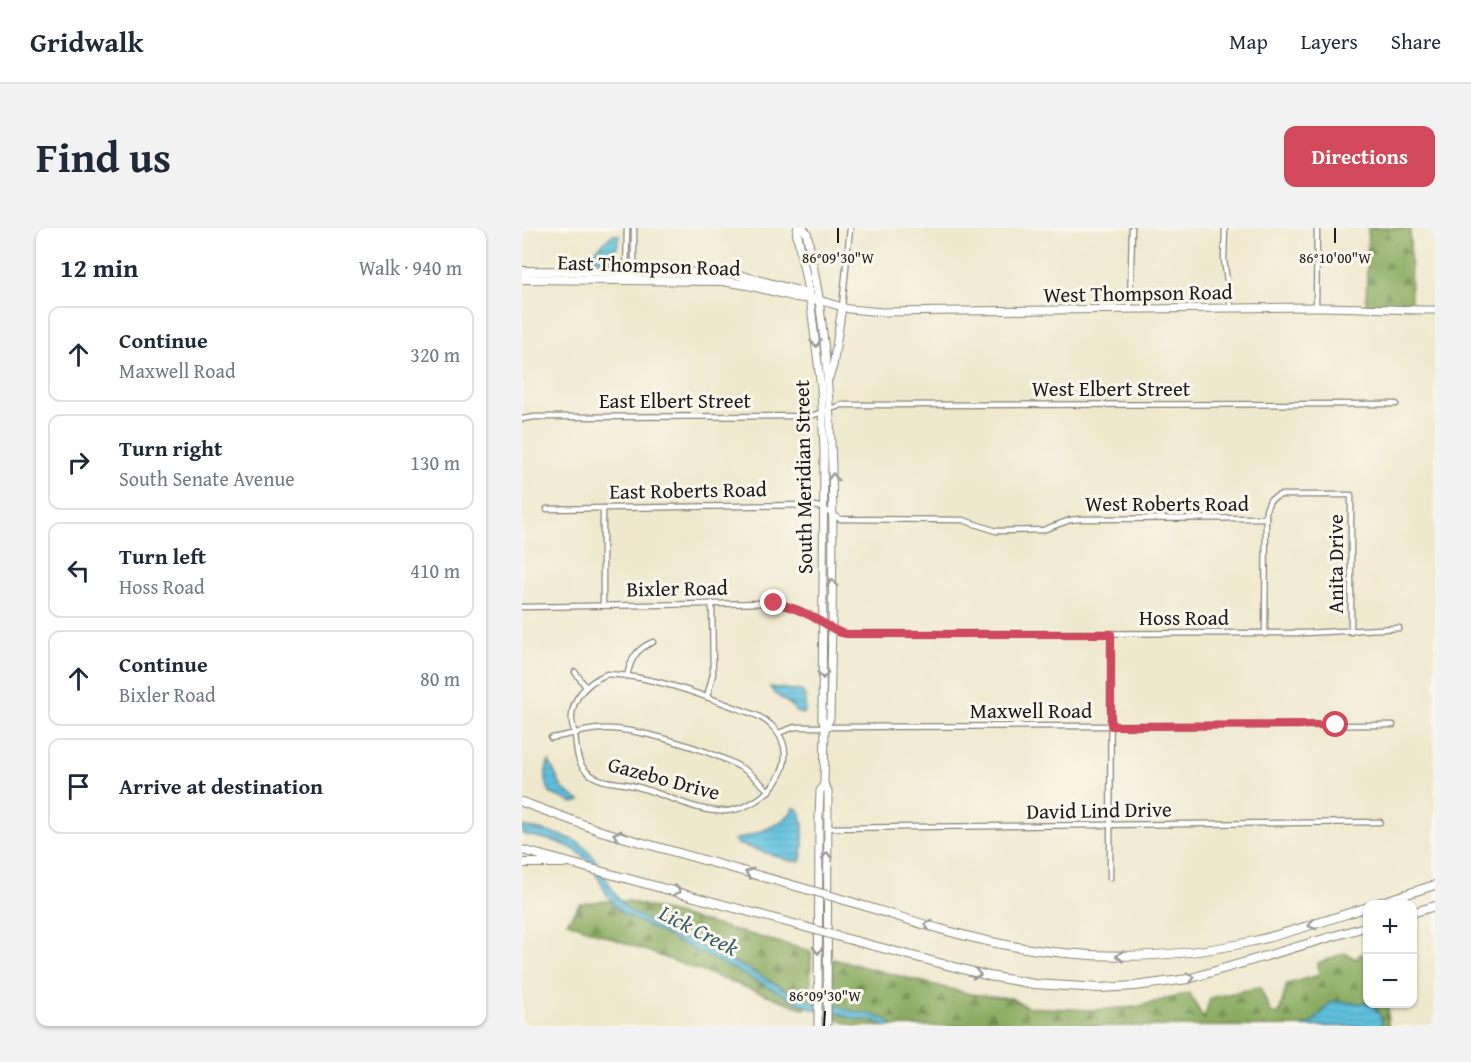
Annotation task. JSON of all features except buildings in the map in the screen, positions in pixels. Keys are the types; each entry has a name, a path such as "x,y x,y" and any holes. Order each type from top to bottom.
{"highway":[{"path":"522,802 601,831 838,898 999,943 1061,953 1107,956 1161,954 1232,945 1288,932 1363,909"},
{"path":"522,807 581,823"},
{"path":"522,850 989,976 1034,984 1100,988 1188,979 1363,927"},
{"path":"522,863 575,863"},
{"path":"1388,900 1435,885"},
{"path":"1417,911 1435,906"}],"main road":[{"name":"South Meridian Street","path":"798,228 827,411"},
{"name":"South Meridian Street","path":"803,228 807,234 819,300 828,380 828,626 822,718 825,727 824,784 820,791 819,828 818,1022"},
{"name":"East Thompson Road","path":"522,271 731,273 799,291 810,298"},
{"name":"East Thompson Road","path":"522,279 723,281 810,298 842,307"},
{"name":"South Meridian Street","path":"828,380 833,366 842,307"},
{"name":"West Thompson Road","path":"842,307 882,312 1316,307 1435,310"},
{"name":"South Meridian Street","path":"824,784 828,791 827,1024"}],"street":[{"path":"627,228 630,280"},
{"path":"630,271 634,228"},
{"name":"South Meridian Street","path":"842,307 850,228"},
{"path":"1130,309 1132,228"},
{"path":"1225,228 1224,261 1231,308"},
{"path":"1316,307 1317,228"},
{"name":"West Elbert Street","path":"827,411 842,405 1396,404"},
{"name":"East Elbert Street","path":"522,419 535,417 811,416 827,411"},
{"name":"West Roberts Road","path":"828,513 843,519 963,520 996,531 1043,530 1070,520 1080,519 1266,518 1267,505 1272,498 1279,495 1351,495"},
{"name":"Anita Drive","path":"1351,495 1351,632"},
{"name":"East Roberts Road","path":"547,509 811,505 828,513"},
{"path":"603,508 603,605"},
{"path":"1265,634 1266,518"},
{"path":"708,697 713,674 712,603"},
{"name":"Bixler Road","path":"522,607 779,604 828,626"},
{"name":"Hoss Road","path":"828,626 847,634 1265,634 1351,632 1399,628"},
{"path":"1110,878 1111,634"},
{"path":"627,676 635,653 652,642"},
{"path":"551,738 599,729 628,730 670,741 743,768 769,791 779,777 784,760 783,747 778,733 761,718 689,691 627,676 607,674 586,687 575,672"},
{"name":"Gazebo Drive","path":"586,687 574,704 572,720 579,762 589,774 598,779 639,787 700,808 716,811 732,811 747,807 769,791"},
{"name":"Maxwell Road","path":"778,733 795,727 1393,725"},
{"name":"David Lind Drive","path":"819,828 1380,822"}],"green space":[{"path":"1368,228 1413,228 1410,229 1411,307 1366,305"},
{"path":"628,901 811,951 811,998 805,1009 567,922 580,904"},
{"path":"1345,953 1356,959 1363,954 1363,1008 1388,1008 1388,1026 855,1026 833,1018 833,959 970,994 1011,998 1027,1007 1092,1010 1135,1007 1189,993 1204,1019 1210,998 1260,987 1271,1013 1279,1014 1287,984 1319,975 1318,963"}],"water":[{"path":"613,234 620,236 614,256 607,260 591,259 592,254"},
{"path":"770,687 801,691 805,695 805,712 802,714 796,712"},
{"path":"549,761 562,788 580,801 574,803 551,794 546,778"},
{"path":"793,808 798,809 802,818 803,842 800,861 791,861 738,844 734,840 777,824 790,814"},
{"name":"Lick Creek","path":"522,826 562,836 583,846 597,862 618,898 633,913 756,973 791,993 812,1001 874,1015 887,1020 892,1026 884,1026 873,1020 858,1020 841,1014 812,1009 622,913 610,899 586,859 573,849 559,843 522,834"},
{"path":"1332,1001 1363,1003 1363,1008 1375,1008 1382,1019 1381,1026 1300,1026 1312,1023"}],"route":[{"path":"774,603 819,620 834,630 847,634 1111,634 1111,726 1336,725"}]}
